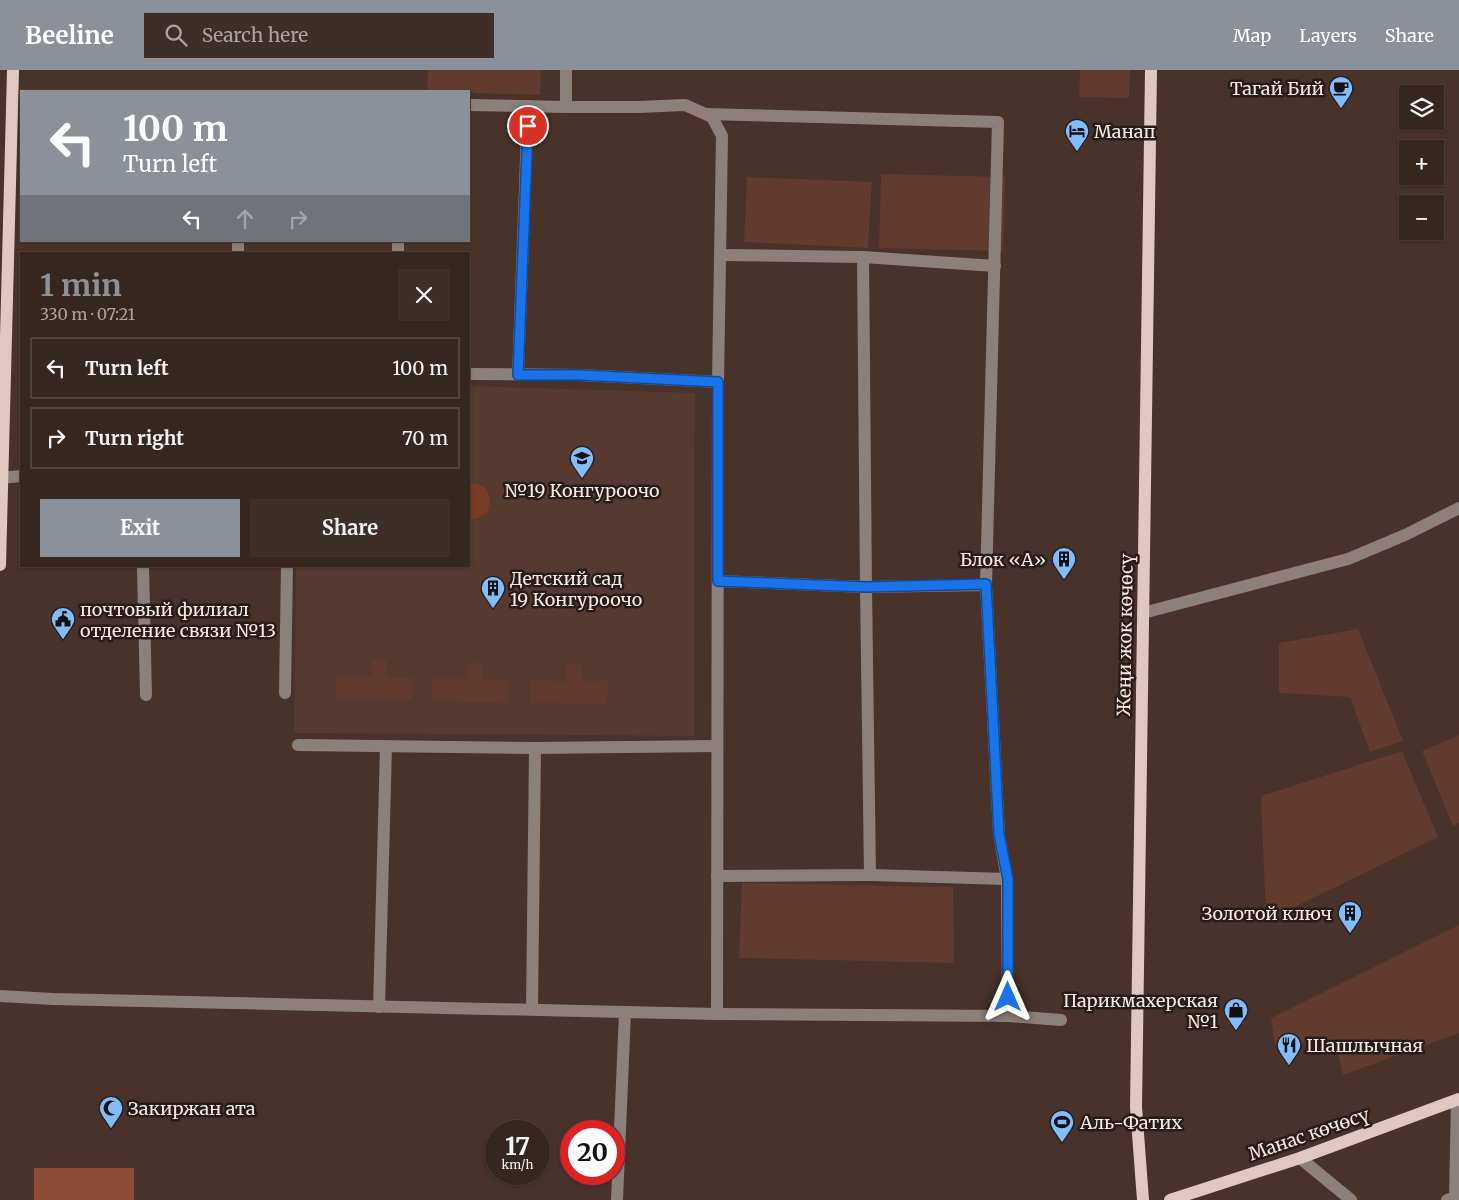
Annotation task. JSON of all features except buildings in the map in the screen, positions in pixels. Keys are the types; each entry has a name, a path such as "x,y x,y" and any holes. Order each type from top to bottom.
{"main road":[{"path":"0,565 1,478 17,95 13,70"},
{"name":"Жеңи жок көчөсү","path":"1143,1200 1136,1106 1151,70"},
{"name":"Манас көчөсү","path":"1170,1200 1300,1158 1458,1099"}],"lane":[{"path":"566,70 566,107"},
{"path":"470,105 638,107 684,105 712,117 722,136 718,382 717,1014"},
{"path":"518,375 528,106"},
{"path":"706,114 998,122 986,584 999,834 1008,879 1008,1016"},
{"path":"720,255 863,258 995,266"},
{"path":"863,258 870,875"},
{"path":"470,374 580,375 718,382"},
{"path":"1,478 20,476"},
{"path":"1143,613 1348,559 1405,536 1459,508"},
{"path":"144,567 146,695"},
{"path":"285,693 287,567"},
{"path":"718,581 866,587 986,584"},
{"path":"298,745 535,748 718,746"},
{"path":"379,1007 386,747"},
{"path":"532,1009 535,748"},
{"path":"717,876 870,875 1008,879"},
{"path":"0,996 53,999 717,1014 1008,1016 1061,1020"},
{"path":"617,1200 625,1012"},
{"path":"1448,1200 1455,1197 1458,1099"},
{"path":"1300,1158 1351,1200"}],"shaded area":[{"path":"428,70 541,70 540,95 470,93 470,90 427,90"},
{"path":"1080,70 1130,70 1129,98 1079,97"},
{"path":"881,174 1005,177 1003,251 879,248"},
{"path":"747,177 872,182 868,248 744,242"},
{"name":"№19 Конгуроочо","path":"470,386 695,393 694,736 294,733 296,567 470,567"},
{"path":"470,484 481,485 490,497 489,508 486,514 475,519 470,518"},
{"path":"1358,629 1403,741 1370,752 1350,697 1279,693 1279,643"},
{"path":"372,660 387,660 387,677 413,678 412,700 336,699 336,676 372,677"},
{"path":"468,662 482,663 482,679 508,680 508,703 431,701 432,679 467,679"},
{"path":"567,664 582,665 582,681 608,681 607,704 531,703 531,680 567,681"},
{"path":"1459,735 1459,823 1453,826 1422,751"},
{"path":"1402,751 1438,837 1266,921 1261,796"},
{"path":"742,883 953,887 954,963 739,958"},
{"path":"1459,925 1459,1033 1343,1075 1335,1040 1275,1045 1271,1018"},
{"path":"34,1168 134,1168 134,1200 34,1200"}],"place":[{"name":"Тагай Бий","path":"1341,109"},
{"name":"Манап","path":"1077,152"},
{"name":"№19 Конгуроочо","path":"582,479"},
{"name":"Блок «А»","path":"1064,580"},
{"name":"Детский сад 19 Конгуроочо","path":"493,609"},
{"name":"почтовый филиал отделение связи №13","path":"63,640"},
{"name":"Золотой ключ","path":"1350,934"},
{"name":"Парикмахерская №1","path":"1236,1031"},
{"name":"Шашлычная","path":"1289,1066"},
{"name":"Закиржан ата","path":"111,1129"},
{"name":"Аль-Фатих","path":"1062,1143"}],"route":[{"path":"528,126 518,375 580,375 718,382 718,581 866,587 986,584 999,834 1008,879 1008,997"}]}
